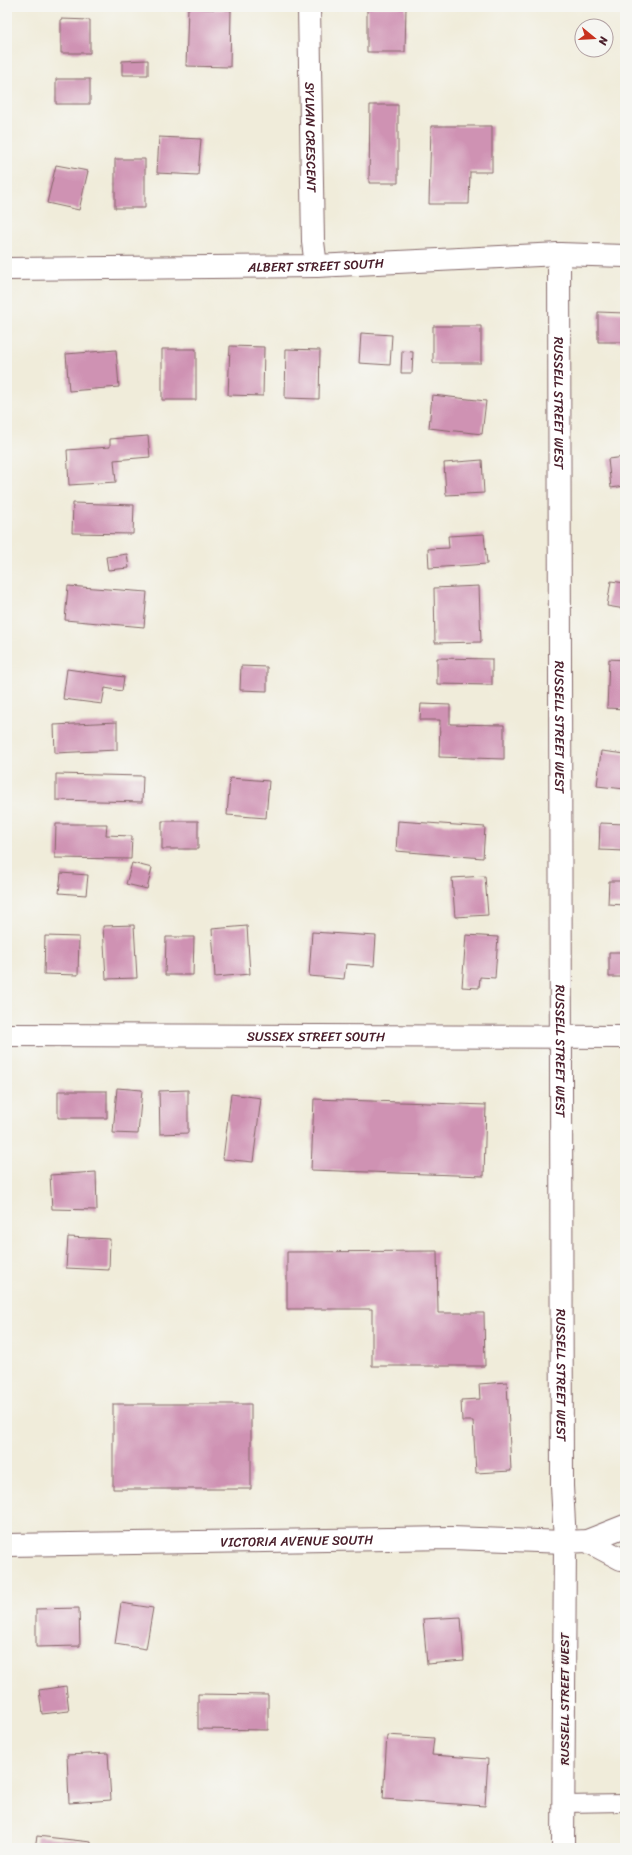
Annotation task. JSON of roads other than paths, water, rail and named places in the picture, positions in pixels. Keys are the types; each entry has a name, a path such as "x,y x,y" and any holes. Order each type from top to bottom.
{"street":[{"name":"SYLVAN CRESCENT","path":"309,7 313,242 316,266"},
{"name":"ALBERT STREET SOUTH","path":"7,269 316,266 559,254 625,256"},
{"name":"RUSSELL STREET WEST","path":"559,254 562,1486 565,1542 563,1848"},
{"name":"SUSSEX STREET SOUTH","path":"7,1035 625,1037"},
{"name":"VICTORIA AVENUE SOUTH","path":"7,1545 450,1538 565,1542 587,1541 625,1526"},
{"path":"587,1541 621,1559 625,1559"}],"lane":[{"path":"564,1804 625,1803"}]}
